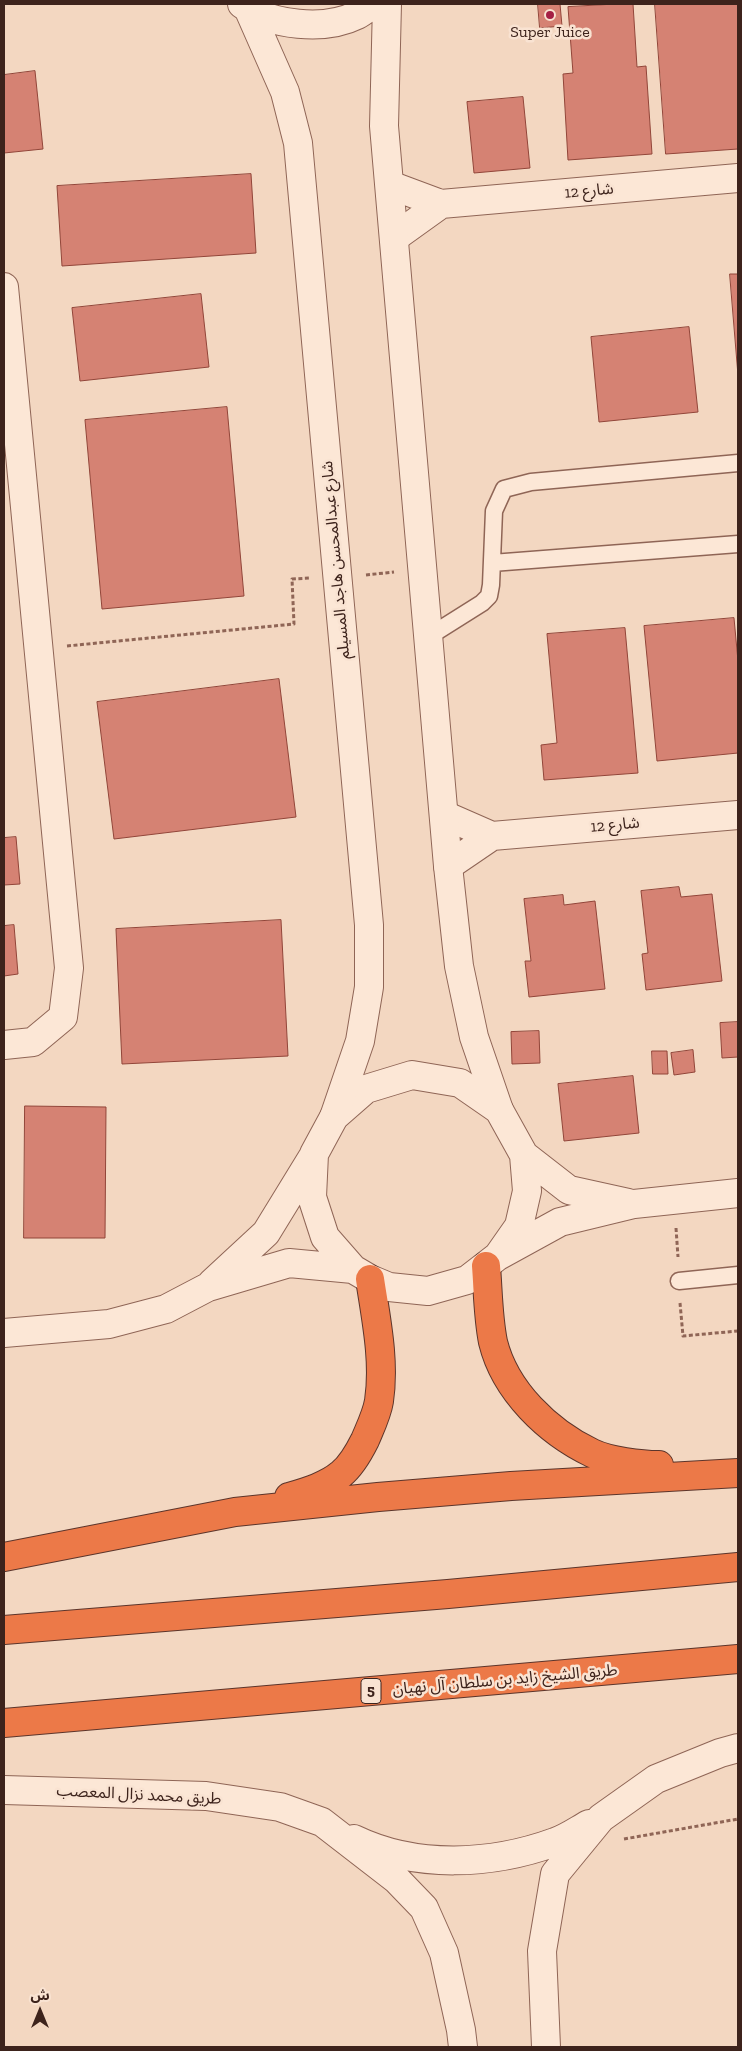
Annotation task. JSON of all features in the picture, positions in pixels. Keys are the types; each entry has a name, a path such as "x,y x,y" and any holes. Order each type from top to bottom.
{"highway":[{"path":"492,1261 489,1315 494,1343 506,1376 529,1406 556,1432 593,1454 643,1465 738,1468"},
{"path":"4,1557 235,1512 310,1491 341,1475 358,1453 370,1429 379,1402 381,1367 377,1327 361,1274"},
{"path":"235,1512 378,1497 511,1486 738,1473"},
{"path":"4,1630 738,1567"},
{"name":"طريق الشيخ زايد بن سلطان آل نهيان","path":"4,1723 738,1659"}],"street":[{"path":"245,6 282,22 320,25 357,15 373,4"},
{"path":"387,4 384,126 448,866 459,966 474,1037 499,1110 524,1155 528,1191 518,1226 492,1261"},
{"name":"شارع عبدالمحسن هاجد المسيلم","path":"245,6 285,92 298,142 369,925 369,987 360,1041 334,1117"},
{"name":"شارع 12","path":"390,185 440,204 738,178"},
{"path":"395,237 440,204"},
{"path":"4,287 69,968 63,1017 33,1042 4,1045"},
{"name":"شارع 12","path":"444,815 492,836 738,815"},
{"name":"شارع 12","path":"448,866 492,836"},
{"path":"4,1333 109,1324 166,1310 208,1286 266,1233 334,1117 366,1089 412,1075 460,1083 499,1110"},
{"path":"314,1154 312,1197 325,1237 361,1274"},
{"path":"524,1155 569,1190 634,1204"},
{"path":"208,1286 289,1263 361,1274 389,1286 428,1291 467,1280 492,1261 560,1222 634,1204 738,1193"},
{"path":"322,1822 365,1844 412,1856 462,1861 510,1856 557,1841 600,1818 656,1779 720,1753 738,1748"},
{"name":"طريق محمد نزال المعصب","path":"4,1790 206,1796 280,1807 322,1822 397,1880 424,1908 444,1953 462,2030 463,2047"},
{"path":"546,2047 542,1951 555,1874 600,1818"}],"lane":[{"path":"428,637 482,603 489,596 494,511 504,489 530,482 738,463"},
{"path":"492,563 738,544"},
{"path":"679,1282 738,1275"}],"path":[{"path":"38,649 294,624 292,579 422,570"},
{"path":"682,1336 738,1331"},
{"path":"576,1847 738,1818"}],"building":[{"name":"Super Juice","path":"538,4 560,4 562,26 540,28"},
{"path":"633,4 637,67 646,66 652,154 568,160 563,74 573,73 568,7"},
{"path":"655,4 738,4 738,149 666,154"},
{"path":"35,71 43,149 4,153 4,75"},
{"path":"523,97 530,168 474,173 467,102"},
{"path":"251,174 256,253 62,266 57,186"},
{"path":"730,274 738,274 738,375"},
{"path":"201,294 209,367 80,381 72,308"},
{"path":"689,327 698,412 599,422 591,337"},
{"path":"227,407 244,596 102,609 85,420"},
{"path":"734,618 738,661 738,753 657,761 644,626"},
{"path":"625,628 638,773 544,780 541,745 557,743 547,634"},
{"path":"279,679 296,817 114,839 97,702"},
{"path":"16,837 20,884 4,885 4,838"},
{"path":"679,887 681,897 712,894 722,981 646,990 642,954 648,953 641,891"},
{"path":"563,895 564,905 595,901 605,989 529,997 525,961 531,961 524,899"},
{"path":"281,920 288,1056 122,1064 116,929"},
{"path":"14,925 18,974 4,976 4,926"},
{"path":"738,1022 738,1057 722,1058 720,1023"},
{"path":"539,1031 540,1063 512,1064 511,1032"},
{"path":"693,1050 695,1072 674,1075 671,1053"},
{"path":"652,1051 667,1051 668,1074 653,1074"},
{"path":"633,1076 639,1133 564,1141 558,1084"},
{"path":"25,1106 106,1107 105,1238 24,1238"}],"place":[{"name":"Super Juice","path":"550,15"}]}
